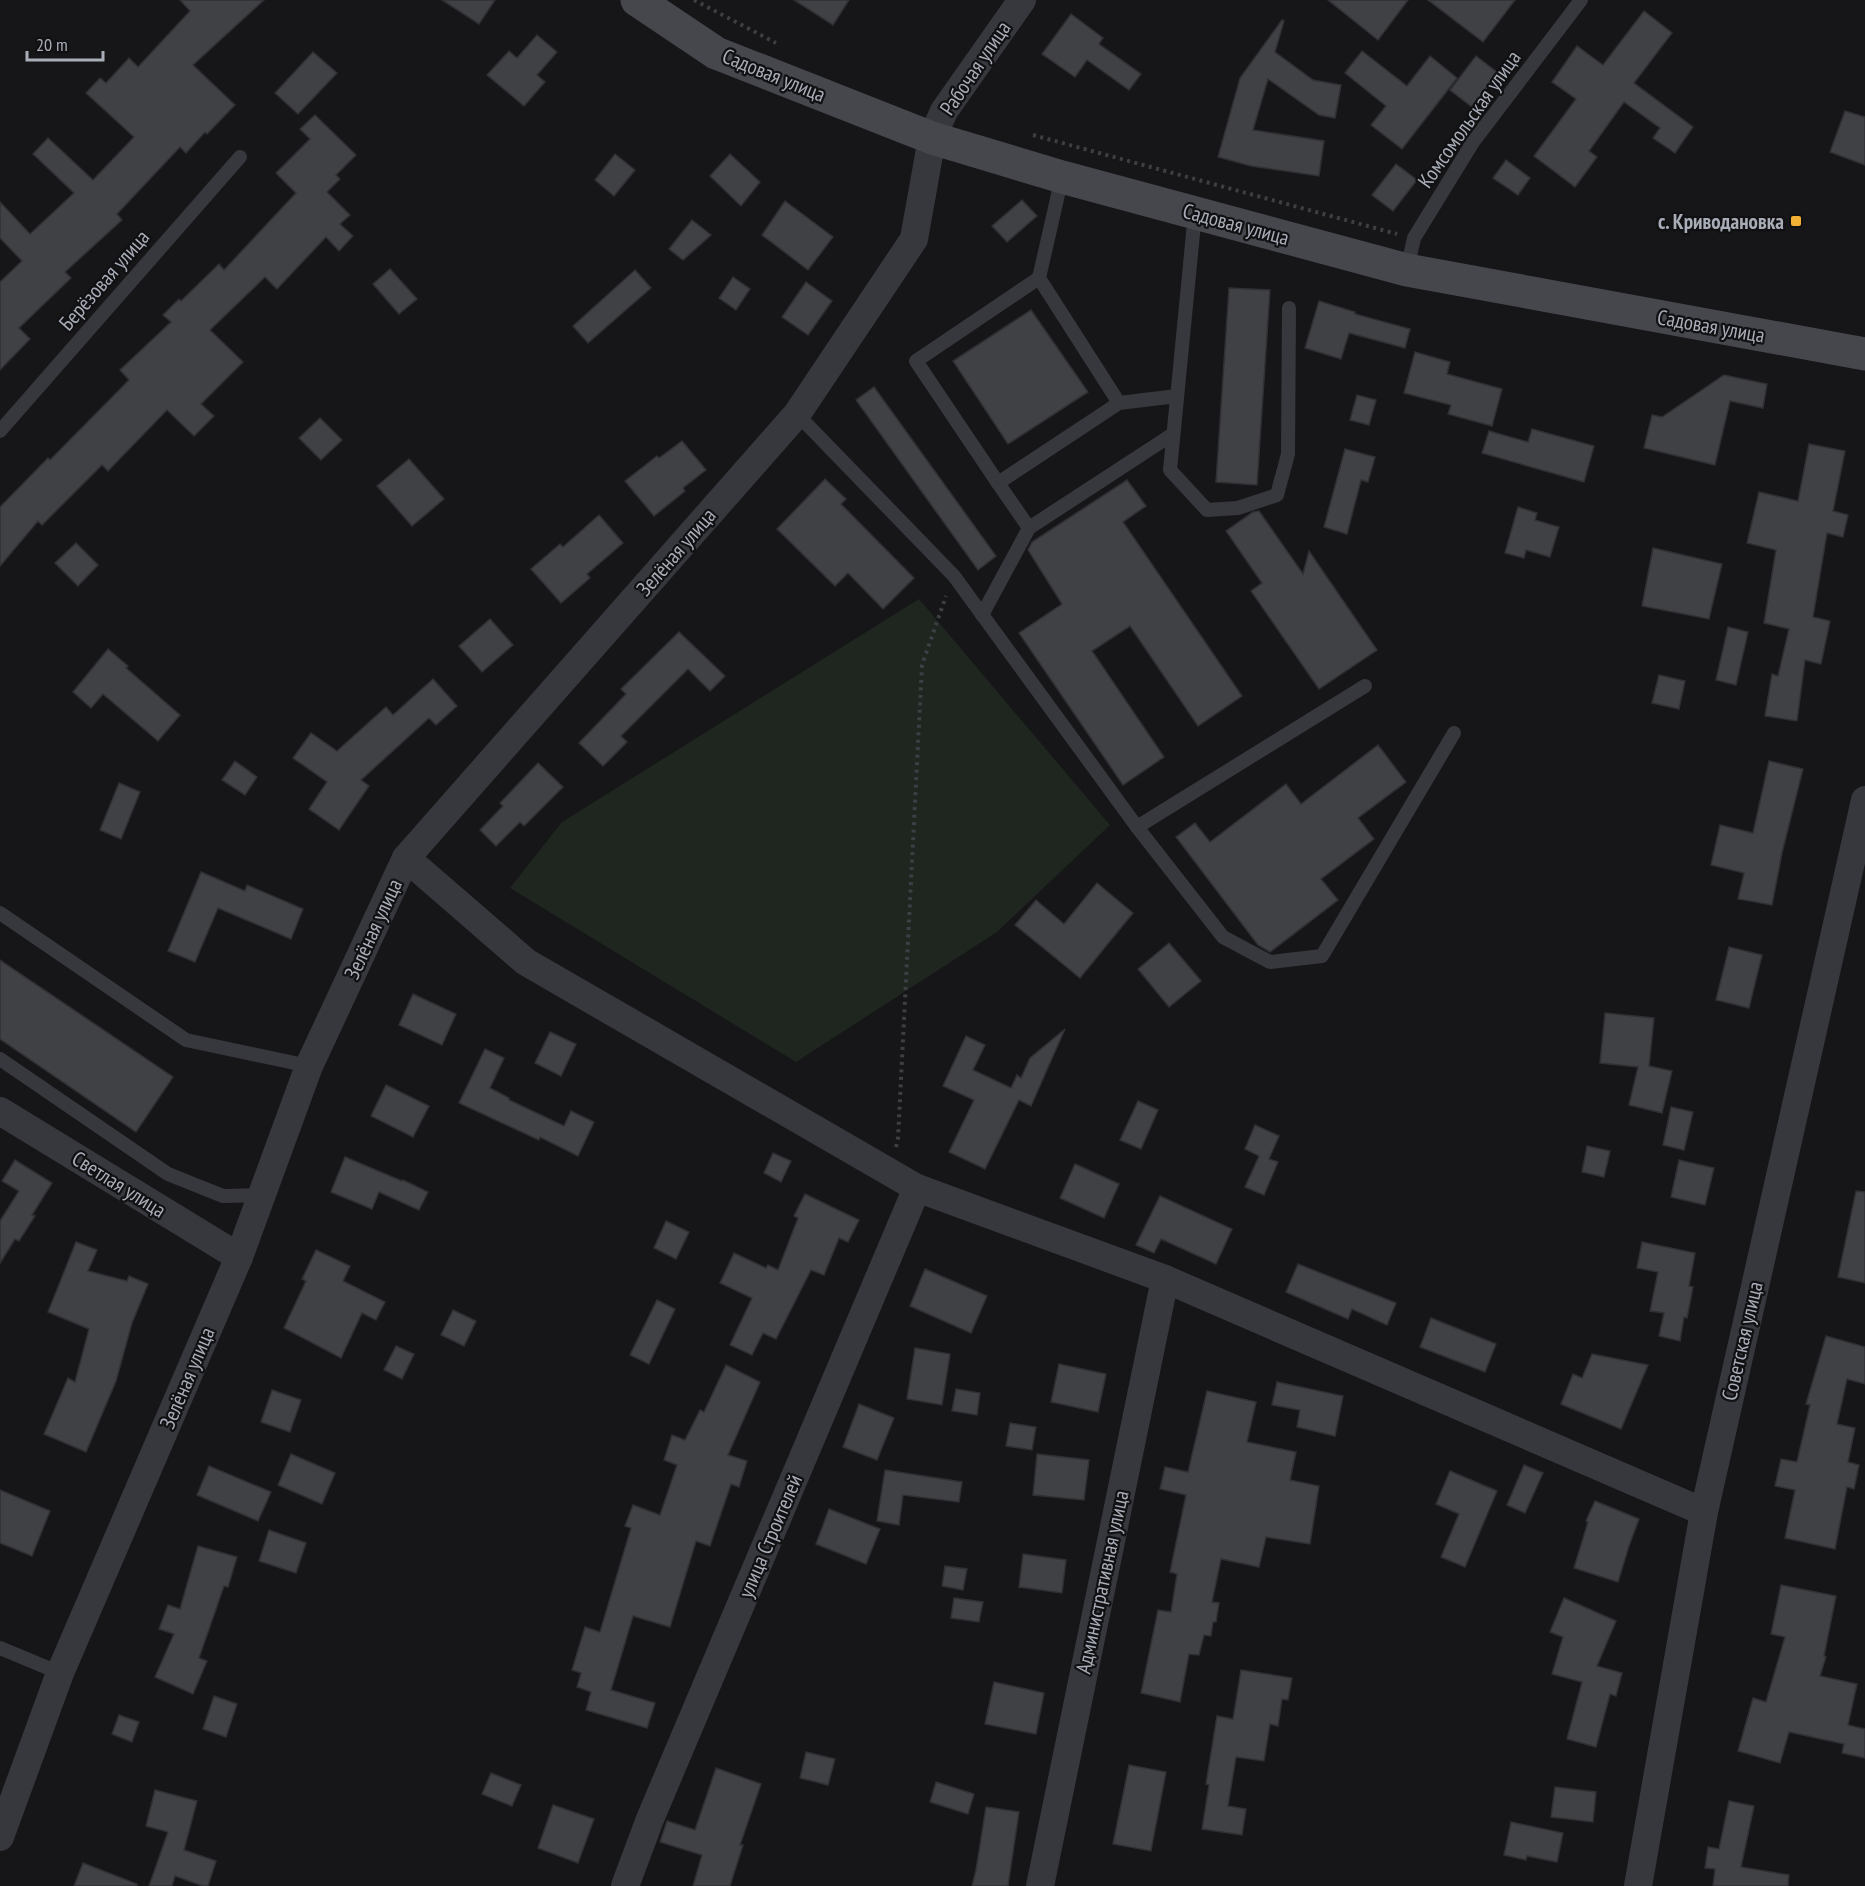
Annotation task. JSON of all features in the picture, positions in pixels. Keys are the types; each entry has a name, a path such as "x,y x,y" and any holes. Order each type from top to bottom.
{"street":[{"name":"Садовая улица","path":"637,0 716,53 932,138 1062,177 1407,270 1865,354"},
{"name":"Рабочая улица","path":"932,138 944,111 1022,0"},
{"name":"Зелёная улица","path":"0,1837 60,1672 238,1257 309,1066 406,858 797,414 914,239 932,138"},
{"name":"Советская улица","path":"1638,1886 1704,1512 1865,800"},
{"path":"406,858 526,962 917,1188 1165,1279 1704,1512"},
{"name":"Светлая улица","path":"0,1111 238,1257"},
{"name":"улица Строителей","path":"625,1886 650,1819 917,1188"},
{"name":"Административная улица","path":"1040,1886 1165,1279"}],"lane":[{"name":"Комсомольская улица","path":"1407,270 1414,238 1473,142 1581,0"},
{"name":"Берёзовая улица","path":"0,431 240,157"},
{"path":"1029,528 916,362 1039,278 1062,177"},
{"path":"1195,213 1170,470 1207,510 1238,508 1277,495 1288,454 1289,308"},
{"path":"1039,278 1119,403"},
{"path":"998,483 1119,403 1177,396"},
{"path":"797,414 954,576 1137,827 1223,938 1270,962 1322,956 1454,733"},
{"path":"982,615 1029,528 1173,435"},
{"path":"1137,827 1365,686"},
{"path":"0,913 186,1040 309,1066"},
{"path":"0,1059 168,1174 224,1196 262,1196"},
{"path":"0,1648 60,1672"}],"path":[{"path":"694,0 777,44"},
{"path":"1024,133 1414,238"},
{"path":"890,1172 898,1138 922,665 954,576"}],"shaded area":[{"path":"919,599 1110,825 997,932 796,1062 510,888 562,822"}],"building":[{"path":"180,0 264,0 193,65 235,105 186,153 180,147 117,214 122,220 65,272 71,278 19,328 30,339 0,370 0,282 22,261 0,238 0,202 30,234 74,193 33,154 48,138 93,180 134,137 86,93 100,78 106,83 129,58 138,67 190,11"},
{"path":"442,0 495,0 479,24"},
{"path":"794,0 849,0 833,25"},
{"path":"1328,0 1408,0 1378,40"},
{"path":"1428,0 1515,0 1483,42"},
{"path":"1644,11 1672,33 1634,83 1693,127 1675,153 1653,138 1660,128 1624,102 1589,151 1597,157 1575,187 1534,156 1576,99 1552,82 1577,46 1603,65"},
{"path":"1071,14 1103,38 1099,44 1141,74 1129,90 1087,60 1075,77 1042,54"},
{"path":"1282,20 1284,21 1275,52 1313,80 1341,85 1335,118 1319,115 1268,79 1253,130 1324,141 1319,176 1251,166 1218,157 1240,78"},
{"path":"537,35 557,52 537,75 545,82 524,106 487,75 509,51 517,58"},
{"path":"1362,51 1407,86 1430,56 1457,78 1402,149 1371,125 1386,106 1345,73"},
{"path":"313,52 337,73 298,114 275,93"},
{"path":"1476,56 1498,73 1472,107 1450,90"},
{"path":"1845,111 1865,117 1865,165 1830,152"},
{"path":"315,115 356,155 336,175 340,179 327,192 350,215 340,224 353,236 339,251 326,237 277,289 265,277 210,330 243,362 201,404 214,416 194,436 167,410 108,471 102,465 42,525 38,521 0,566 0,507 129,380 120,370 171,322 163,315 219,264 224,270 296,193 276,173 310,139 300,129"},
{"path":"615,154 635,170 614,196 595,180"},
{"path":"730,154 760,182 741,206 710,176"},
{"path":"1506,160 1530,178 1518,195 1493,178"},
{"path":"1396,164 1417,180 1393,211 1372,195"},
{"path":"1022,200 1037,216 1007,242 992,226"},
{"path":"785,201 833,237 808,270 762,235"},
{"path":"692,220 711,235 683,260 669,249"},
{"path":"390,269 417,299 399,314 373,284"},
{"path":"635,270 651,288 588,343 573,326"},
{"path":"733,277 750,289 736,310 719,298"},
{"path":"806,282 832,301 808,335 782,317"},
{"path":"1229,288 1270,290 1257,485 1216,482"},
{"path":"1319,301 1355,312 1355,314 1410,329 1405,348 1349,333 1341,359 1305,348"},
{"path":"1031,310 1088,392 1008,444 953,361"},
{"path":"1415,352 1450,362 1447,374 1502,389 1492,426 1448,414 1451,405 1404,393"},
{"path":"1724,375 1767,384 1763,408 1730,401 1715,465 1644,448 1652,415 1662,417"},
{"path":"874,387 996,556 978,570 856,400"},
{"path":"1357,395 1376,400 1369,425 1350,420"},
{"path":"320,418 342,440 321,460 299,438"},
{"path":"1532,429 1594,446 1584,482 1482,453 1489,431 1528,442"},
{"path":"682,441 706,470 683,488 685,491 654,516 625,481 657,456 659,458"},
{"path":"1809,444 1845,451 1833,511 1848,515 1843,537 1827,533 1813,617 1830,621 1821,664 1805,660 1797,721 1765,716 1772,674 1778,676 1789,629 1764,623 1776,550 1747,543 1759,492 1798,501"},
{"path":"1345,449 1375,457 1368,482 1361,480 1347,534 1324,527"},
{"path":"409,459 444,499 412,526 377,486"},
{"path":"825,479 846,499 841,504 914,578 883,609 848,573 835,586 777,529"},
{"path":"1127,480 1146,506 1123,522 1242,696 1198,726 1130,626 1092,651 1164,757 1123,785 1019,633 1062,604 1028,550 1032,542"},
{"path":"1518,507 1537,513 1535,520 1559,527 1550,557 1526,550 1524,558 1505,553"},
{"path":"1259,511 1303,574 1309,551 1377,650 1319,689 1251,591 1262,583 1226,531 1253,512"},
{"path":"599,515 623,543 587,574 590,578 561,603 531,569 560,544 563,547"},
{"path":"76,543 98,565 78,586 55,563"},
{"path":"1653,548 1722,564 1709,619 1642,606"},
{"path":"490,619 513,645 482,672 459,646"},
{"path":"1728,627 1748,632 1736,685 1716,680"},
{"path":"679,632 725,676 710,691 688,669 621,736 627,742 603,766 579,743 626,694 621,689"},
{"path":"108,649 128,666 126,668 180,715 158,741 103,694 91,708 73,692"},
{"path":"1659,675 1685,681 1679,709 1652,703"},
{"path":"433,679 457,706 436,725 429,718 361,780 369,786 339,830 309,809 327,782 293,758 311,733 337,751 386,707 393,715"},
{"path":"1378,745 1406,782 1358,818 1374,839 1321,879 1338,900 1270,952 1258,945 1176,837 1195,823 1210,842 1286,784 1301,804"},
{"path":"235,761 257,777 245,795 222,780"},
{"path":"1769,761 1803,769 1782,853 1772,905 1738,899 1744,873 1711,865 1720,825 1753,833"},
{"path":"538,763 563,787 524,826 520,822 496,846 480,830 503,806 500,803"},
{"path":"119,783 140,792 121,839 100,830"},
{"path":"201,872 245,891 247,885 303,909 291,939 218,908 195,962 168,951"},
{"path":"1097,883 1133,913 1080,978 1015,925 1036,900 1064,924"},
{"path":"1169,943 1201,981 1169,1007 1138,969"},
{"path":"1729,947 1762,955 1749,1008 1716,1000"},
{"path":"0,960 173,1077 136,1132 0,1039"},
{"path":"413,994 456,1014 442,1045 399,1025"},
{"path":"1605,1013 1654,1018 1649,1066 1672,1071 1662,1113 1629,1105 1638,1067 1600,1063"},
{"path":"1065,1029 1031,1106 1019,1100 985,1169 949,1152 974,1100 943,1086 966,1036 985,1045 973,1070 1011,1088 1017,1075 1021,1078 1030,1058"},
{"path":"550,1032 576,1044 561,1076 535,1063"},
{"path":"485,1049 504,1058 490,1088 509,1100 564,1126 571,1111 594,1122 578,1156 540,1137 539,1140 459,1103"},
{"path":"386,1085 429,1106 413,1137 371,1116"},
{"path":"1138,1101 1158,1110 1141,1149 1120,1140"},
{"path":"1671,1107 1693,1112 1684,1150 1663,1145"},
{"path":"1255,1125 1279,1136 1269,1159 1278,1162 1264,1195 1245,1187 1259,1156 1245,1149"},
{"path":"1587,1146 1610,1151 1604,1177 1582,1172"},
{"path":"773,1153 791,1161 781,1182 764,1173"},
{"path":"345,1157 428,1192 419,1210 379,1192 372,1209 331,1192"},
{"path":"15,1160 52,1183 19,1241 15,1239 0,1263 0,1221 19,1191 2,1181"},
{"path":"1679,1160 1714,1168 1705,1205 1671,1197"},
{"path":"1075,1164 1119,1184 1104,1218 1060,1198"},
{"path":"1856,1191 1865,1192 1865,1283 1838,1277"},
{"path":"805,1194 859,1220 848,1242 839,1238 824,1275 811,1270 776,1339 763,1333 752,1355 730,1345 752,1298 720,1283 734,1253 766,1268 768,1265 778,1270 798,1218 794,1216"},
{"path":"1160,1196 1232,1229 1216,1264 1161,1239 1154,1253 1136,1245"},
{"path":"666,1221 689,1232 676,1259 654,1248"},
{"path":"76,1242 97,1250 88,1271 127,1281 129,1276 148,1284 132,1323 116,1381 86,1452 44,1434 68,1378 75,1382 89,1329 48,1312"},
{"path":"1642,1242 1695,1253 1689,1286 1693,1287 1680,1341 1659,1336 1664,1313 1650,1311 1658,1272 1637,1268"},
{"path":"316,1250 350,1266 343,1281 385,1302 376,1320 362,1313 341,1358 284,1328 306,1281 302,1279"},
{"path":"1298,1264 1396,1303 1387,1325 1352,1309 1348,1319 1286,1292"},
{"path":"925,1269 987,1296 971,1333 910,1306"},
{"path":"657,1300 675,1309 649,1364 630,1355"},
{"path":"453,1310 476,1321 464,1346 441,1335"},
{"path":"1431,1318 1496,1344 1485,1372 1420,1347"},
{"path":"1826,1336 1865,1347 1865,1384 1847,1379 1837,1424 1855,1428 1848,1462 1859,1465 1854,1489 1847,1487 1835,1549 1785,1538 1795,1490 1775,1486 1781,1459 1797,1462 1810,1405 1806,1404"},
{"path":"396,1346 414,1354 402,1379 384,1370"},
{"path":"915,1348 950,1354 942,1405 907,1399"},
{"path":"1592,1354 1648,1365 1621,1429 1561,1404 1573,1374 1582,1378"},
{"path":"1059,1364 1106,1374 1098,1412 1051,1402"},
{"path":"726,1365 760,1382 728,1455 747,1461 739,1487 731,1484 710,1546 696,1541 670,1627 633,1616 611,1690 655,1703 647,1728 586,1710 591,1692 577,1687 581,1673 572,1670 585,1627 600,1632 631,1528 625,1526 633,1505 660,1515 677,1465 664,1460 672,1435 685,1440 700,1410 704,1412"},
{"path":"1277,1382 1343,1396 1335,1436 1297,1427 1300,1410 1272,1405"},
{"path":"956,1389 980,1393 977,1415 952,1411"},
{"path":"272,1390 301,1400 290,1432 261,1422"},
{"path":"1207,1391 1256,1402 1247,1442 1296,1452 1290,1480 1319,1486 1310,1544 1266,1537 1259,1567 1221,1559 1212,1602 1219,1603 1216,1622 1213,1622 1211,1636 1204,1635 1199,1655 1189,1654 1180,1702 1141,1693 1158,1610 1171,1612 1177,1574 1170,1572 1186,1495 1160,1489 1165,1467 1188,1472"},
{"path":"859,1404 894,1418 877,1460 843,1447"},
{"path":"1010,1423 1036,1427 1032,1450 1006,1446"},
{"path":"291,1454 335,1473 322,1504 278,1485"},
{"path":"1037,1454 1089,1460 1084,1500 1033,1495"},
{"path":"1524,1465 1543,1473 1525,1513 1507,1505"},
{"path":"209,1466 271,1492 258,1521 197,1495"},
{"path":"885,1470 962,1482 959,1502 903,1495 899,1525 877,1521"},
{"path":"1450,1471 1497,1491 1465,1567 1441,1557 1459,1514 1436,1504"},
{"path":"0,1490 50,1511 32,1556 0,1543"},
{"path":"1595,1501 1639,1519 1618,1582 1574,1568 1588,1522 1586,1521"},
{"path":"829,1509 880,1529 866,1564 816,1544"},
{"path":"269,1530 306,1543 296,1573 259,1561"},
{"path":"198,1546 237,1557 228,1587 224,1586 199,1658 207,1661 193,1694 155,1677 174,1634 159,1629 168,1605 180,1609"},
{"path":"1023,1554 1066,1560 1062,1593 1019,1587"},
{"path":"945,1566 967,1569 963,1590 942,1586"},
{"path":"1781,1585 1836,1596 1824,1656 1826,1657 1820,1676 1857,1684 1848,1725 1865,1729 1865,1758 1842,1753 1844,1744 1789,1732 1780,1763 1738,1751 1753,1698 1766,1702 1785,1637 1771,1634"},
{"path":"954,1598 983,1602 979,1622 951,1618"},
{"path":"1564,1598 1616,1621 1597,1666 1622,1673 1616,1696 1610,1694 1596,1747 1567,1739 1582,1682 1552,1674 1563,1637 1550,1632"},
{"path":"1241,1670 1292,1678 1288,1700 1282,1699 1278,1726 1270,1724 1264,1761 1236,1757 1228,1806 1246,1809 1242,1835 1202,1829 1209,1785 1206,1784 1217,1716 1233,1719"},
{"path":"994,1682 1044,1693 1036,1734 985,1724"},
{"path":"214,1696 237,1704 226,1737 203,1729"},
{"path":"119,1715 139,1722 132,1742 112,1734"},
{"path":"806,1752 835,1759 828,1785 800,1778"},
{"path":"1129,1765 1166,1772 1151,1851 1113,1844"},
{"path":"716,1768 761,1784 740,1845 743,1845 730,1886 693,1886 702,1855 660,1842 667,1821 695,1830"},
{"path":"491,1773 521,1785 512,1806 482,1794"},
{"path":"936,1782 974,1794 968,1814 930,1802"},
{"path":"1555,1787 1596,1792 1593,1822 1551,1817"},
{"path":"155,1790 197,1801 184,1850 216,1861 208,1886 175,1876 172,1886 149,1886 168,1832 146,1826"},
{"path":"1729,1801 1754,1806 1741,1867 1789,1875 1788,1886 1713,1886 1715,1869 1705,1868 1708,1847 1719,1849"},
{"path":"553,1805 594,1819 578,1863 538,1848"},
{"path":"986,1807 1019,1812 1008,1886 972,1886"},
{"path":"1511,1822 1563,1833 1557,1862 1527,1856 1526,1860 1504,1855"},
{"path":"83,1863 137,1884 137,1886 74,1886"}],"place":[{"name":"с. Криводановка","path":"1796,221"}]}
